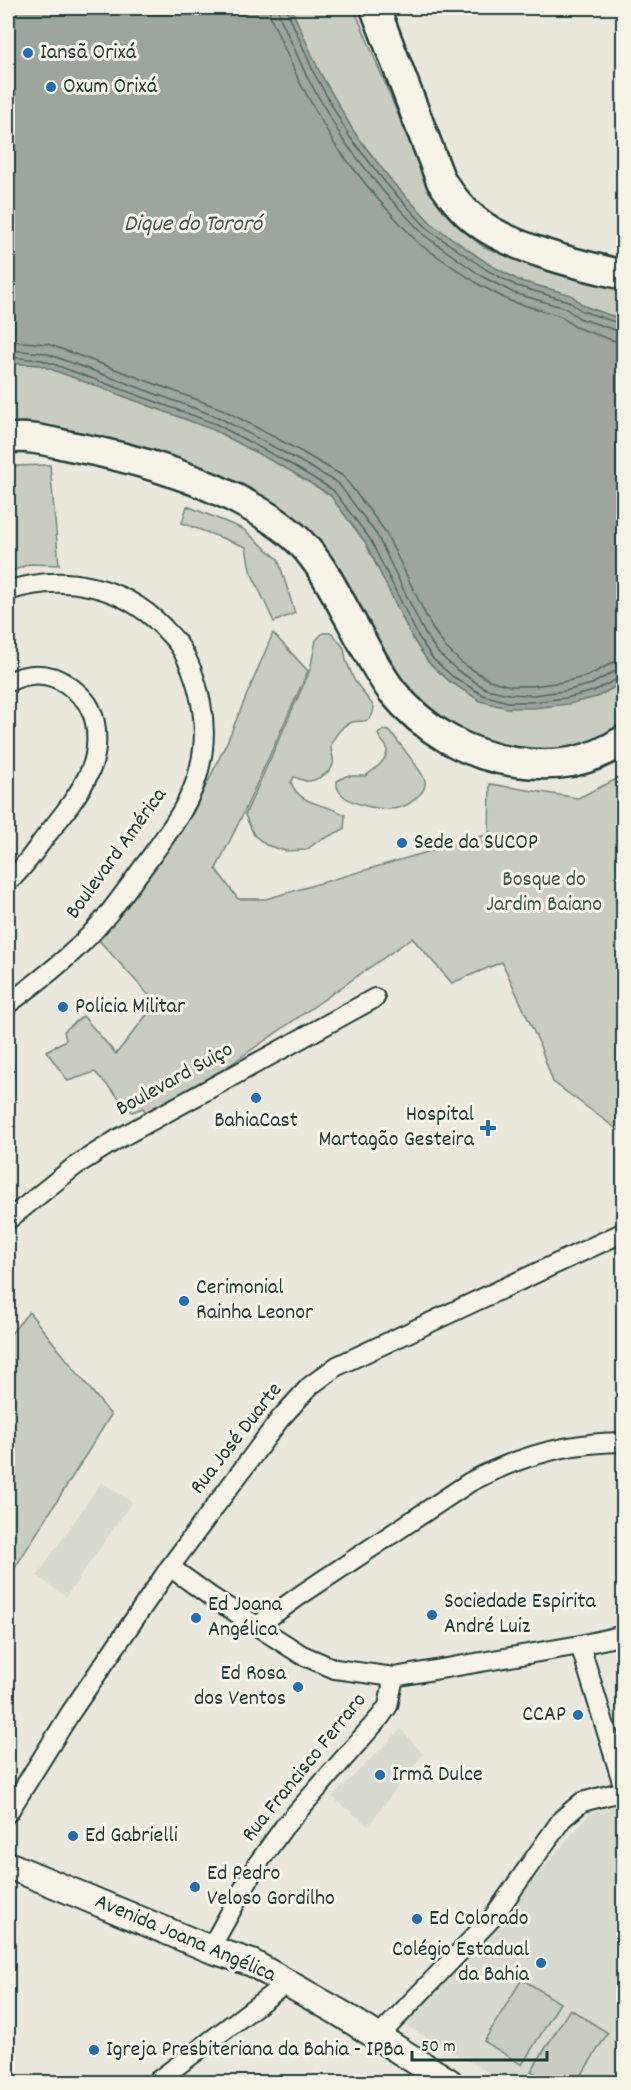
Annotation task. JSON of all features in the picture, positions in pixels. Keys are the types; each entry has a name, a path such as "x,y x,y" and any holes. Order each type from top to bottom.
{"main road":[{"path":"375,8 441,181 457,203 476,221 503,237 537,251 624,275"},
{"path":"8,439 15,437 52,442 142,462 230,494 283,525 317,561 375,665 392,690 413,713 437,733 461,747 487,757 544,766 570,763 592,756 624,740"},
{"name":"Avenida Joana Angélica","path":"8,1865 210,1949 252,1963 288,1982 448,2082"}],"street":[{"name":"Boulevard América","path":"8,591 50,582 87,585 118,594 148,613 178,644 196,679 205,725 200,767 187,801 166,835 112,909 83,942 34,985 8,1004"},
{"path":"8,682 20,676 39,673 58,679 77,692 90,708 96,729 96,749 91,770 63,815 8,882"},
{"name":"Boulevard Suiço","path":"8,1220 75,1166 116,1140 375,998"},
{"name":"Rua José Duarte","path":"8,1813 70,1712 170,1567 280,1419 310,1386 337,1366 624,1232"},
{"path":"257,1626 470,1482 487,1473 520,1459 561,1448 624,1442"},
{"path":"170,1567 210,1596 302,1655 335,1669 394,1677 580,1645 624,1635"},
{"path":"378,2037 494,1916 562,1819 582,1802 624,1789 580,1645"},
{"name":"Rua Francisco Ferraro","path":"210,1949 256,1866 284,1827 388,1706 394,1677"},
{"path":"156,2082 278,1992 288,1982"}],"shaded area":[{"path":"101,1482 132,1502 66,1597 37,1576"},
{"name":"Irmã Dulce","path":"401,1729 423,1754 368,1826 332,1797"},
{"name":"Colégio Estadual da Bahia","path":"623,1803 623,2082 505,2082 403,2024 514,1902 590,1813"}],"green space":[{"path":"291,8 354,8 429,190 449,217 482,246 536,267 623,291 623,320 584,306 571,295 520,281 490,265 434,226 393,183 354,132 319,71"},
{"path":"8,363 40,365 214,430 289,470 330,495 365,542 413,639 429,663 597,697 623,682 623,725 571,752 497,750 405,705 281,522 8,427"},
{"path":"50,465 59,565 29,564 8,573 8,466"},
{"path":"187,506 243,529 278,559 295,613 274,622 250,570 246,547 182,523"},
{"name":"Bosque do Jardim Baiano","path":"273,633 308,671 216,869 238,899 266,899 489,834 490,784 578,798 623,776 623,1129 618,1130 553,1082 539,1043 502,962 452,983 412,938 151,1120 143,1108 132,1112 95,1072 68,1081 46,1051 66,1040 64,1031 83,1016 116,1054 156,1003 95,936 193,813 227,742"},
{"path":"323,633 332,633 344,648 354,680 374,707 373,714 366,720 353,722 343,727 332,741 333,764 326,773 311,781 294,777 291,782 295,790 307,800 345,815 344,829 306,850 286,851 266,845 254,835 245,815 310,670 316,640"},
{"path":"383,730 389,731 394,736 424,777 424,788 420,794 403,807 381,809 370,807 350,800 338,789 337,781 346,776 365,776 384,759 387,750 378,734"},
{"path":"29,1312 111,1415 8,1579 8,1337"},
{"path":"522,1979 560,2003 522,2065 484,2041"},
{"path":"570,2009 608,2033 577,2082 549,2082 531,2071"}],"water":[{"name":"Dique do Tororó","path":"8,8 291,8 319,71 354,132 393,183 434,226 490,265 520,281 571,295 584,306 623,320 623,682 597,697 568,704 507,708 480,701 449,681 429,663 413,639 365,542 330,495 214,430 40,365 8,363"}],"place":[{"name":"Iansã Orixá","path":"28,53"},
{"name":"Oxum Orixá","path":"51,87"},
{"name":"Sede da SUCOP","path":"402,843"},
{"name":"Policia Militar","path":"63,1007"},
{"name":"BahiaCast","path":"256,1098"},
{"name":"Hospital Martagão Gesteira","path":"488,1128"},
{"name":"Cerimonial Rainha Leonor","path":"184,1301"},
{"name":"Sociedade Espirita André Luiz","path":"432,1615"},
{"name":"Ed Joana Angélica","path":"196,1618"},
{"name":"Ed Rosa dos Ventos","path":"298,1687"},
{"name":"CCAP","path":"578,1715"},
{"name":"Irmã Dulce","path":"380,1775"},
{"name":"Ed Gabrielli","path":"73,1836"},
{"name":"Ed Pedro Veloso Gordilho","path":"195,1887"},
{"name":"Ed Colorado","path":"417,1919"},
{"name":"Colégio Estadual da Bahia","path":"541,1963"},
{"name":"Igreja Presbiteriana da Bahia - IPBa","path":"94,2050"}]}
